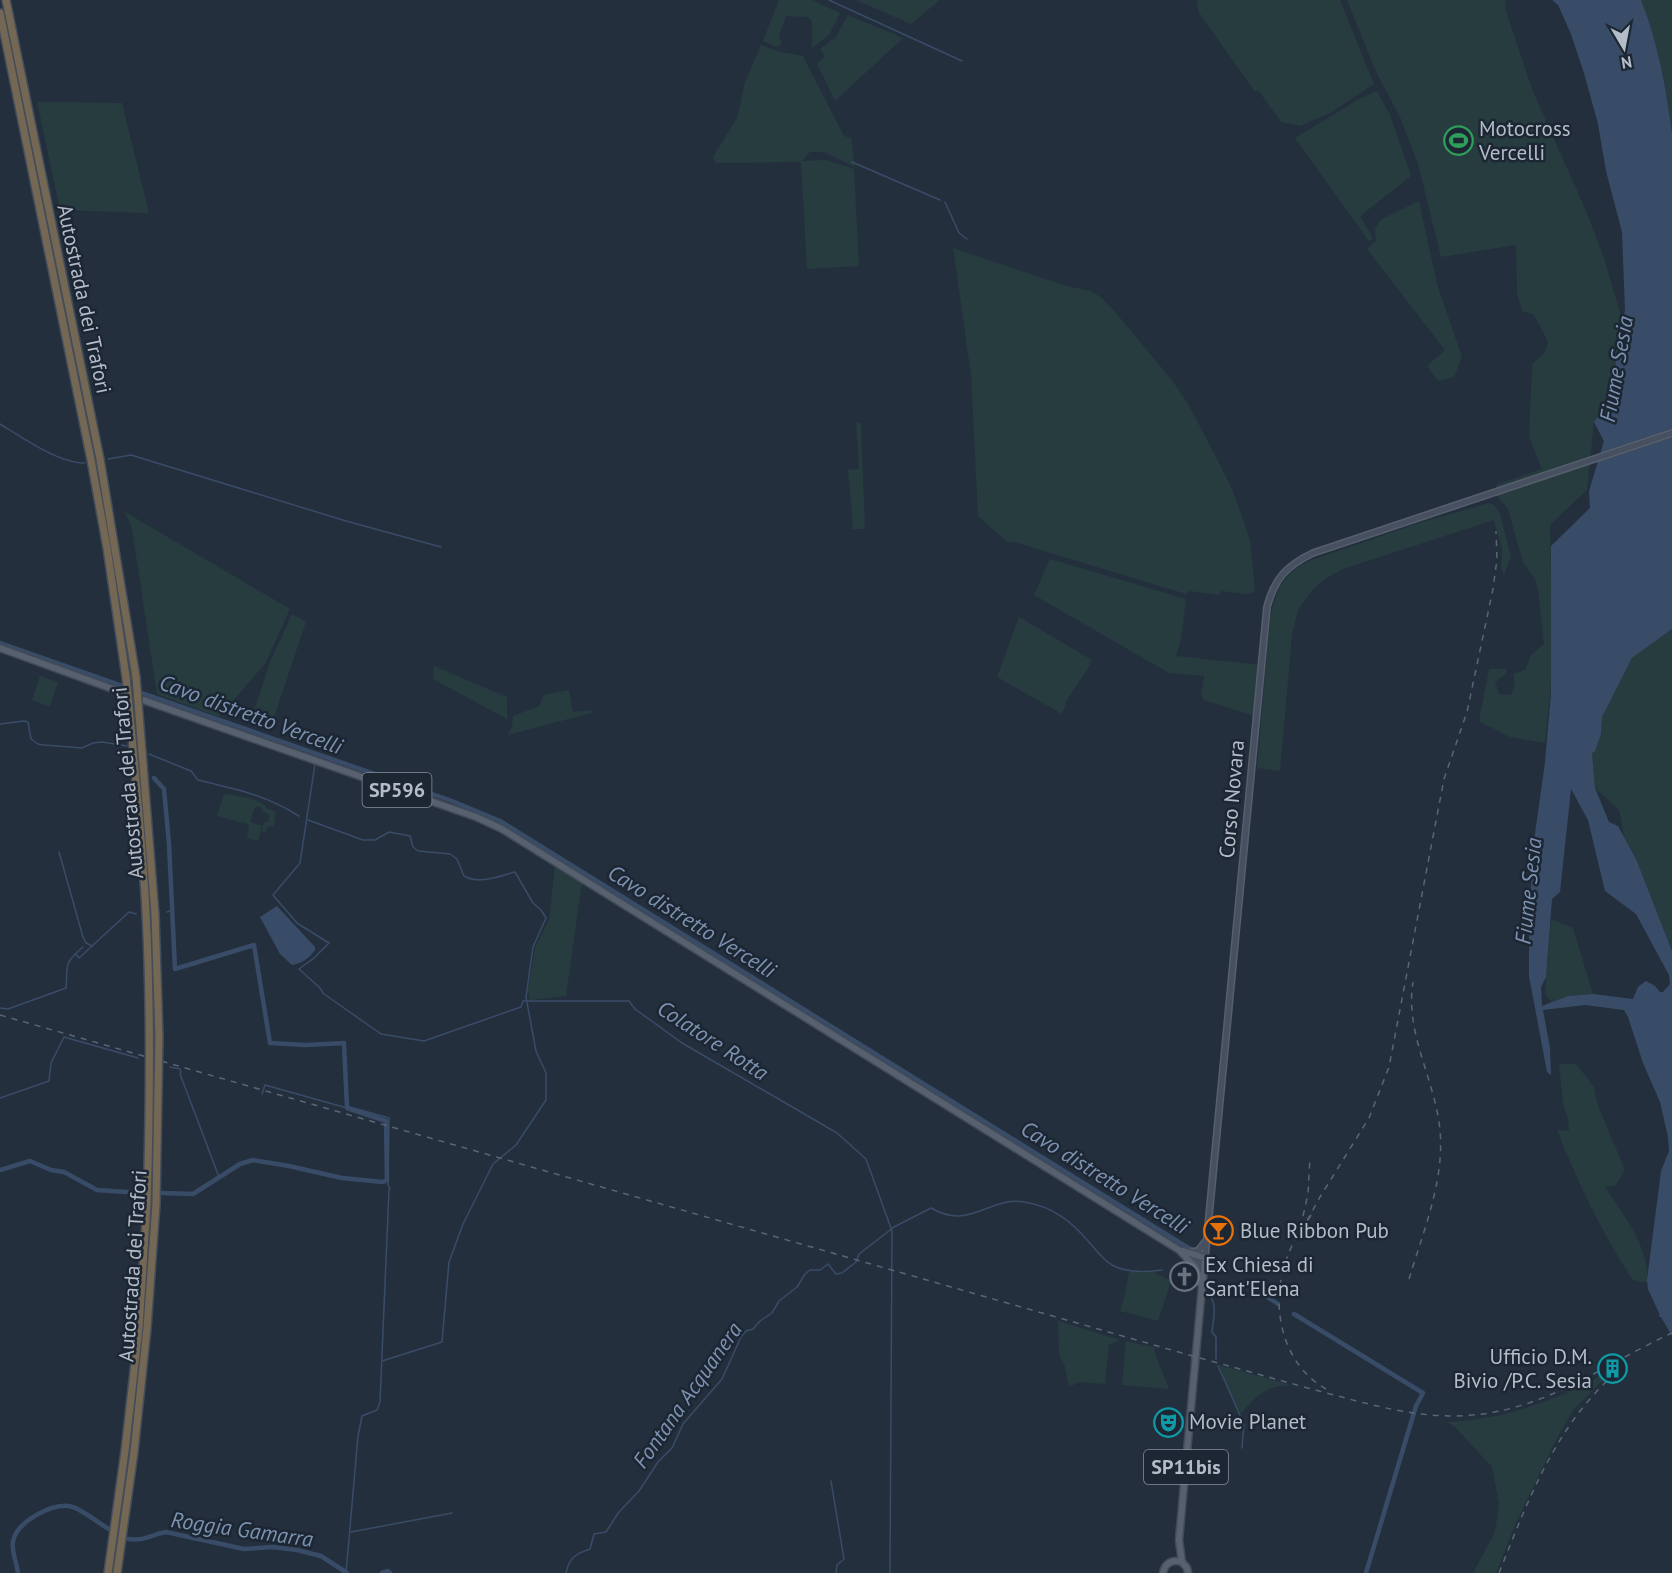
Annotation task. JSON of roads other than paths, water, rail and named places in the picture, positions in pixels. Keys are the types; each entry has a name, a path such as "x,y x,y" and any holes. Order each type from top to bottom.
{"highway":[{"name":"Autostrada dei Trafori","path":"6,0 100,459 136,677 155,925 159,1036 156,1203 147,1328 134,1452 117,1573"},
{"name":"Autostrada dei Trafori","path":"0,13 107,548 126,677 137,781 146,914 149,1038 147,1204 139,1327 126,1451 108,1573"}],"main road":[{"name":"Corso Novara","path":"1202,1287 1267,607 1275,584 1295,562 1313,553 1672,433"},
{"path":"0,648 122,692"},
{"name":"SP596","path":"143,700 489,823 1189,1256"},
{"path":"1189,1256 1198,1251 1207,1238"},
{"path":"1189,1256 1205,1262"},
{"path":"1189,1256 1200,1274 1202,1287"},
{"name":"SP11bis","path":"1163,1573 1166,1565 1173,1561 1179,1540 1202,1287"},
{"name":"SP11bis","path":"1179,1540 1182,1562 1188,1573"},
{"path":"1173,1561 1182,1562"}],"water":[{"name":"Fiume Sesia","path":"1552,0 1641,0 1661,65 1672,133 1672,629 1632,658 1602,717 1601,734 1595,751 1592,753 1595,788 1609,822 1618,826 1636,859 1672,951 1672,1336 1661,1317 1658,1316 1660,1315 1648,1289 1647,1280 1661,1171 1669,1151 1668,1137 1660,1102 1643,1063 1628,1017 1624,1010 1585,1005 1543,1010 1550,1048 1551,1075 1547,1072 1529,976 1533,848 1545,762 1551,693 1551,546 1590,508 1589,491 1604,441 1594,422 1609,401 1625,310 1622,232 1584,73 1558,5","holes":["1571,789 1588,820 1605,891 1636,914 1669,975 1670,984 1663,992 1660,992 1646,981 1638,987 1633,999 1593,994 1568,996 1542,1006 1541,987 1546,977 1552,899 1560,892"]},
{"path":"277,906 315,947 315,950 305,960 299,963 292,965 280,954 260,917"}],"waterway":[{"path":"829,0 962,61"},
{"path":"852,162 940,200"},
{"path":"945,202 959,233 967,239"},
{"path":"0,424 53,455 85,463"},
{"path":"108,459 131,455 346,521 441,547"},
{"name":"Cavo distretto Vercelli","path":"0,643 120,685"},
{"name":"Cavo distretto Vercelli","path":"142,693 452,801 500,821 1190,1249"},
{"path":"0,724 28,722 31,739 38,744 82,748 102,742 127,746"},
{"path":"149,754 191,771 198,780 263,798 299,816"},
{"name":"Colatore Rotta","path":"316,754 316,759"},
{"name":"Colatore Rotta","path":"315,764 300,863 273,895 297,923 329,943 299,969 324,994 381,1034 424,1041 521,1007 523,1001 629,1001 635,1009 682,1043 837,1133 866,1159 892,1231 890,1573"},
{"path":"154,778 164,789 175,969 254,945 270,1043 306,1045 344,1043 347,1108 386,1121 387,1180 383,1182 342,1178 253,1160 240,1164 193,1194 162,1193"},
{"path":"308,820 363,840 375,840 389,832 410,836 413,847 418,851 450,854 457,859 464,876 470,879 490,879 515,872 533,903 546,918 533,947 526,997 536,1051 546,1073 546,1100 516,1145 493,1164 463,1224 449,1262 442,1342 382,1361"},
{"path":"59,852 83,937 86,943 92,946"},
{"path":"167,912 172,910"},
{"path":"76,954 79,958 129,912 136,914"},
{"path":"0,1008 8,1009 66,988 69,961 83,947"},
{"path":"0,1098 49,1081 51,1063 64,1037 138,1058"},
{"path":"170,1067 180,1069 219,1177"},
{"path":"262,1094 265,1085 347,1108"},
{"path":"346,1573 358,1436 362,1416 377,1410 380,1402 390,1188 388,1185 389,1118 350,1107"},
{"path":"0,1170 30,1161 51,1170 64,1172 97,1190 141,1193"},
{"name":"Fontana Acquanera","path":"566,1573 571,1560 590,1549 594,1534 606,1532 619,1512 639,1491 658,1462 672,1448 683,1424 722,1379 746,1331 753,1329 772,1313 779,1301 797,1287 810,1270 820,1270 828,1264 836,1274 842,1273 856,1262 859,1254 894,1227 931,1208 957,1216 968,1215 1012,1201 1034,1204 1068,1221 1112,1265 1130,1271 1162,1270"},
{"name":"Fontana Acquanera","path":"1206,1293 1214,1305 1212,1332 1216,1337 1216,1359"},
{"name":"Cavo distretto Vercelli","path":"1266,1296 1278,1304"},
{"name":"Cavo distretto Vercelli","path":"1294,1314 1423,1393 1416,1406 1366,1573"},
{"name":"Fontana Acquanera","path":"1218,1366 1244,1424 1242,1448"},
{"path":"831,1481 844,1559 837,1565 836,1573"},
{"name":"Roggia Gamarra","path":"18,1573 13,1541 27,1521 44,1511 61,1506 74,1507 109,1529"},
{"path":"351,1532 452,1513"},
{"name":"Roggia Gamarra","path":"128,1539 144,1538 166,1532 244,1549 273,1547 297,1550 321,1556 347,1573"},
{"name":"Roggia Gamarra","path":"382,1573 388,1571 390,1573"}],"railway":[{"path":"1307,1221 1369,1118 1389,1067 1444,779 1467,712 1493,589 1497,559 1496,531"},
{"path":"1409,1279 1433,1202 1441,1142 1436,1104 1420,1052 1413,1018 1413,982"},
{"path":"0,1015 1196,1357 1398,1410 1448,1416 1501,1411 1566,1388 1672,1333"},
{"path":"1303,1216 1308,1194 1310,1157"},
{"path":"1311,1215 1295,1240 1282,1273 1279,1292 1280,1311 1289,1348 1298,1364 1310,1378 1326,1389"},
{"path":"1499,1573 1536,1485 1566,1431 1584,1406 1629,1362"}],"place":[{"name":"Motocross Vercelli","path":"1458,141"},
{"name":"Blue Ribbon Pub","path":"1219,1231"},
{"name":"Ex Chiesa di Sant'Elena","path":"1184,1277"},
{"name":"Ufficio D.M. Bivio /P.C. Sesia","path":"1613,1369"},
{"name":"Movie Planet","path":"1168,1422"}]}
